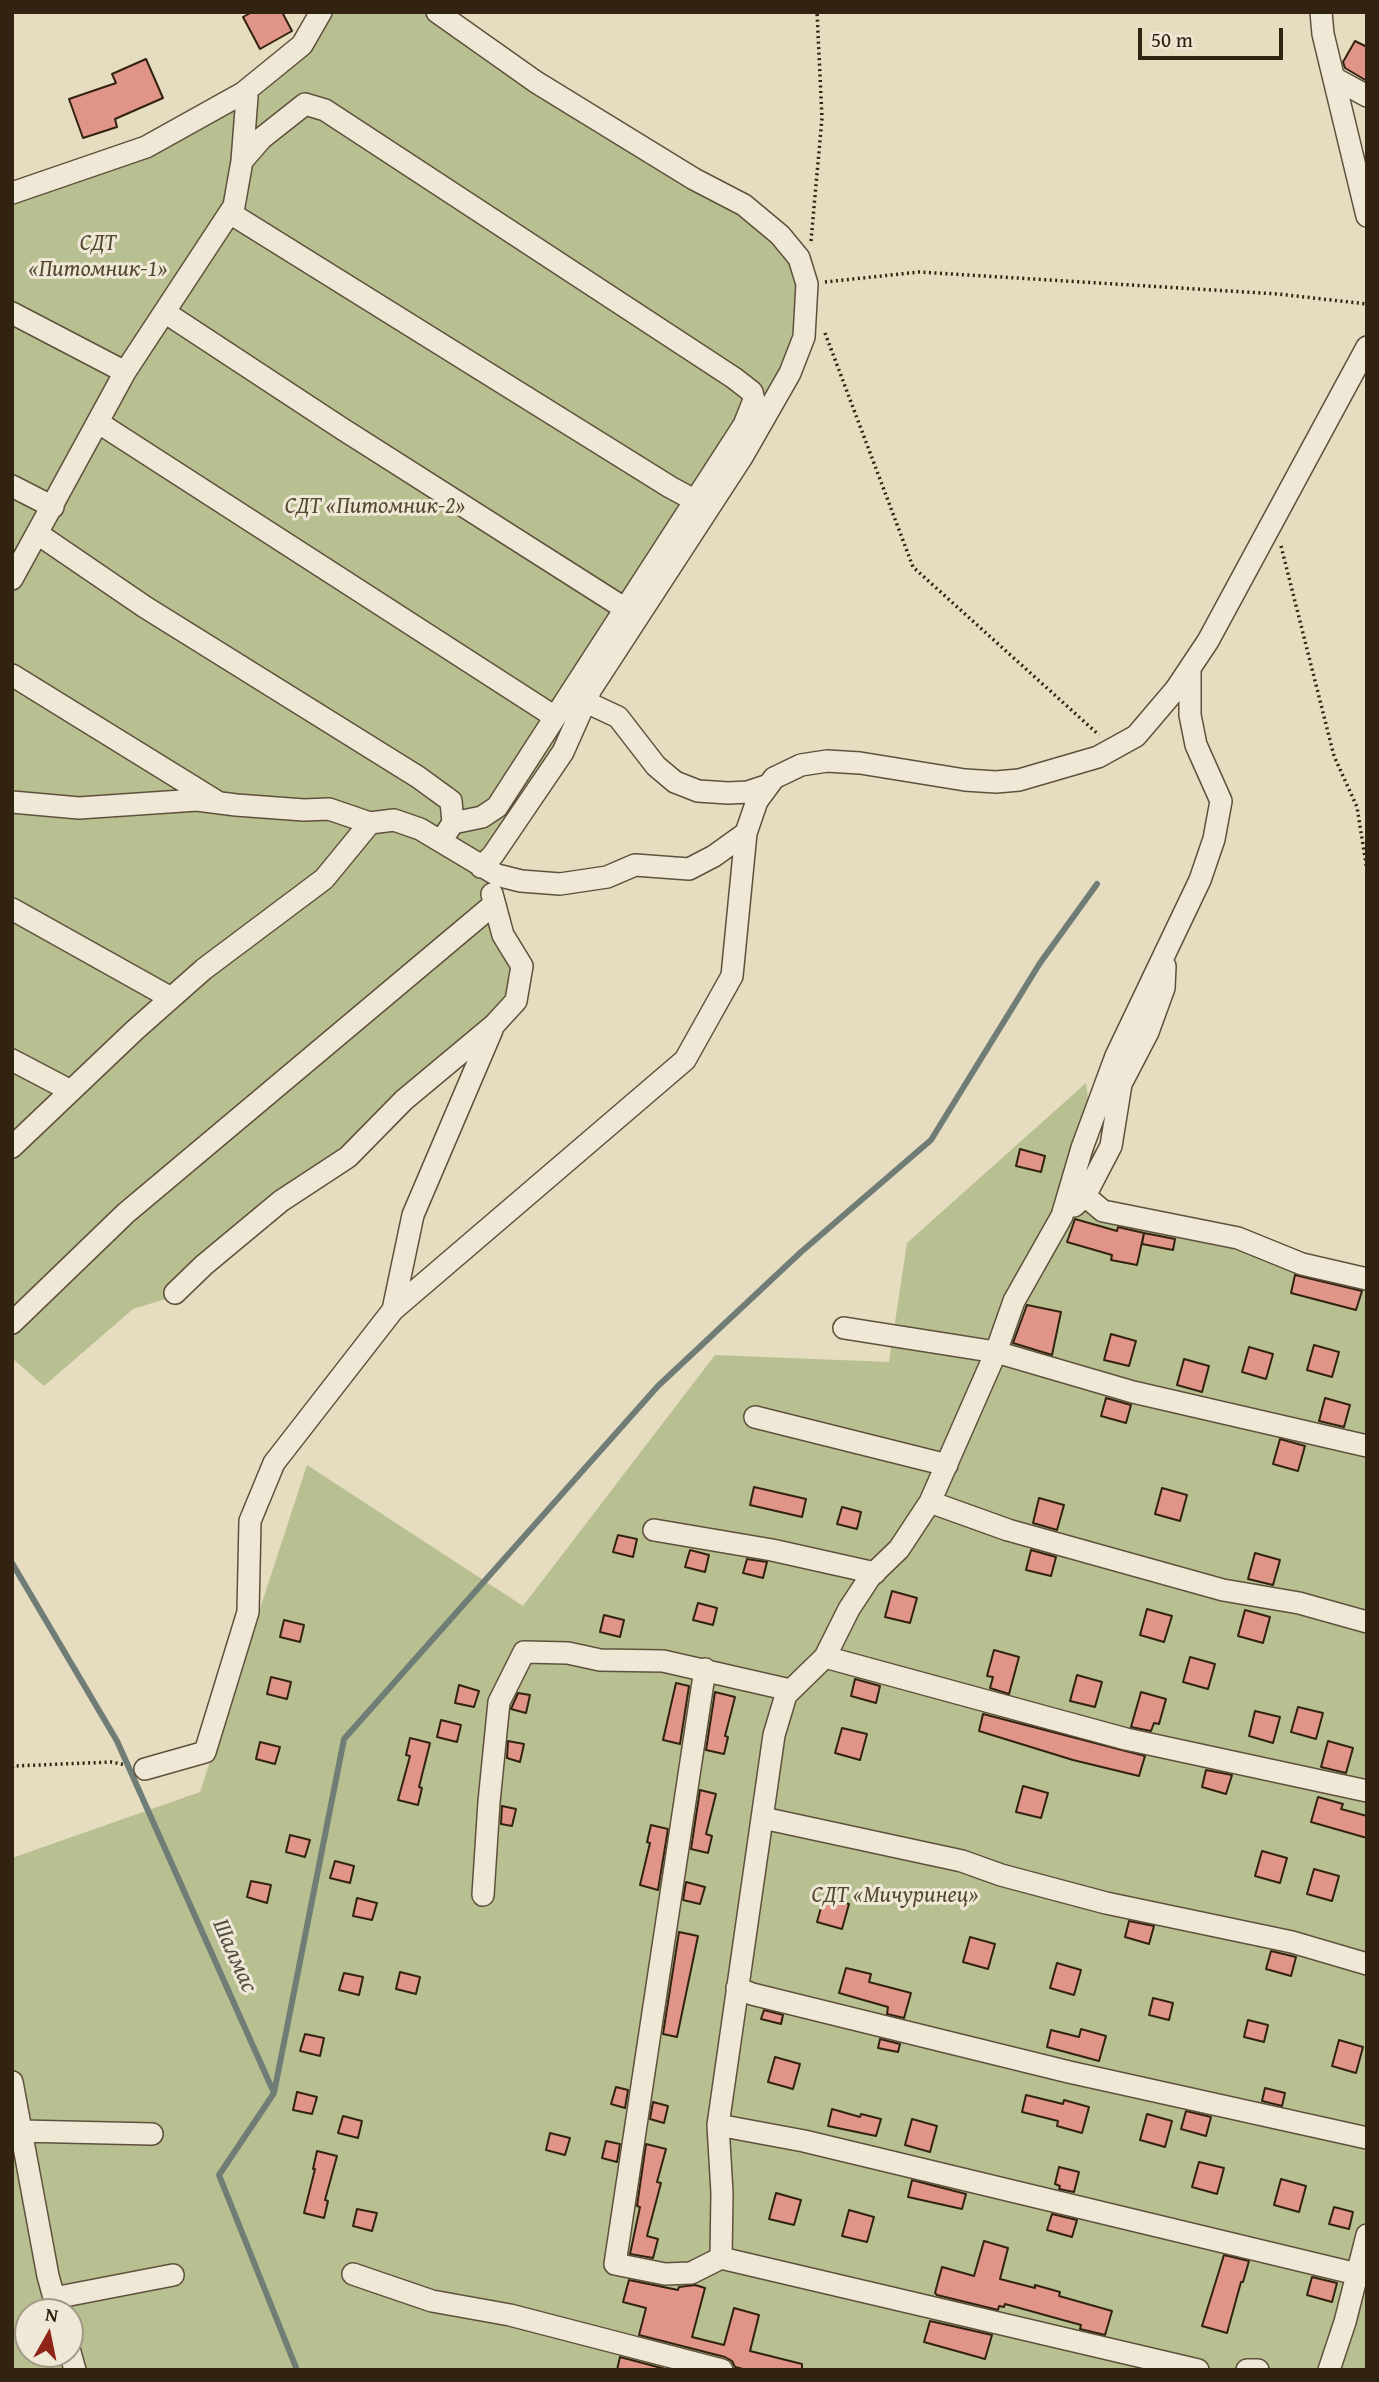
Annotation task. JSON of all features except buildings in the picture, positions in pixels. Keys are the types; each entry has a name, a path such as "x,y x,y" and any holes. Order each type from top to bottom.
{"street":[{"path":"12,193 146,147 243,93 302,45 321,12"},
{"path":"175,1293 204,1265 281,1201 348,1157 404,1100 494,1025 516,1001 522,966 503,935 494,905 489,871 493,855 563,752 591,689 742,457 790,373 804,337 807,284 799,258 780,235 744,205 694,179 536,82 437,12"},
{"path":"1321,12 1323,34 1367,216"},
{"path":"1334,78 1367,96"},
{"path":"12,579 125,372 234,206 242,161 247,97 243,93"},
{"path":"242,161 262,138 305,104 324,110 752,392 754,400 744,425 497,807 482,817 447,832"},
{"path":"230,213 694,500"},
{"path":"12,313 125,372"},
{"path":"166,313 624,608"},
{"path":"145,1769 205,1752 248,1612 250,1521 274,1463 393,1310 685,1060 732,976 746,832 757,801 774,778 801,765 827,761 860,763 965,780 1019,780 1098,757 1136,736 1177,689 1208,642 1367,347"},
{"path":"99,423 555,717"},
{"path":"12,486 52,507"},
{"path":"37,534 145,607 418,777 451,802 447,832"},
{"path":"721,2258 719,2125 774,1735 786,1695 825,1657 849,1609 875,1573 899,1549 930,1502 996,1352 1014,1301 1062,1216 1082,1148 1116,1056 1200,880 1214,839 1221,801 1196,745 1190,715 1190,668"},
{"path":"12,675 220,803"},
{"path":"586,702 618,717 656,765 675,782 698,791 728,793 748,792 769,785"},
{"path":"12,802 79,808 197,800 304,810 329,809 370,823 394,820 447,832 489,871 521,881 560,884 607,877 635,865 689,869 714,856 746,832"},
{"path":"12,1147 204,969 324,879 370,823"},
{"path":"12,1323 126,1213 494,905"},
{"path":"12,909 171,998"},
{"path":"1062,1216 1085,1196 1111,1146 1121,1084 1148,1032 1164,988 1165,954"},
{"path":"393,1310 413,1215 494,1025"},
{"path":"12,1060 71,1091"},
{"path":"1085,1196 1103,1211 1238,1238 1302,1264 1367,1279"},
{"path":"844,1328 996,1352 1133,1392 1367,1446"},
{"path":"755,1417 947,1465"},
{"path":"930,1502 1008,1530 1223,1590 1300,1603 1367,1622"},
{"path":"654,1530 772,1550 875,1573"},
{"path":"483,1895 499,1702 524,1652 568,1653 600,1660 663,1661 790,1690"},
{"path":"825,1657 1126,1739 1367,1791"},
{"path":"705,1669 615,2264 665,2274 691,2273 721,2258 1198,2370"},
{"path":"763,1818 961,1861 1001,1875 1106,1903 1292,1942 1367,1964"},
{"path":"737,1988 752,1994 1069,2072 1367,2138"},
{"path":"12,2082 54,2298"},
{"path":"719,2125 804,2141 1357,2274"},
{"path":"21,2131 152,2134"},
{"path":"1329,2370 1365,2246"},
{"path":"353,2274 432,2301 510,2315 722,2370"},
{"path":"83,2298 173,2275"},
{"path":"1247,2370 1258,2370"}],"path":[{"path":"811,242 822,118 817,12"},
{"path":"807,284 919,272 1278,294 1367,304"},
{"path":"821,322 913,566 1114,748"},
{"path":"1274,517 1334,756 1357,807 1367,870"},
{"path":"12,1768 111,1762"}],"green space":[{"name":"СДТ «Питомник-2»","path":"326,12 433,12 741,211 795,259 801,335 486,875 498,891 519,1005 178,1295 133,1309 44,1386 12,1358 12,589 130,372 217,241 251,98"},
{"name":"СДТ «Питомник-1»","path":"242,97 232,204 12,571 12,197"},
{"name":"СДТ «Мичуринец»","path":"1086,1083 1103,1214 1367,1267 1367,2370 12,2370 12,1858 200,1792 307,1465 523,1606 715,1355 889,1362 907,1243"}],"waterway":[{"path":"274,2093 344,1739 658,1386 801,1252 931,1140 1040,963 1097,884"},
{"name":"Шалмас","path":"12,1563 117,1741 274,2093 219,2175 297,2370"}]}
